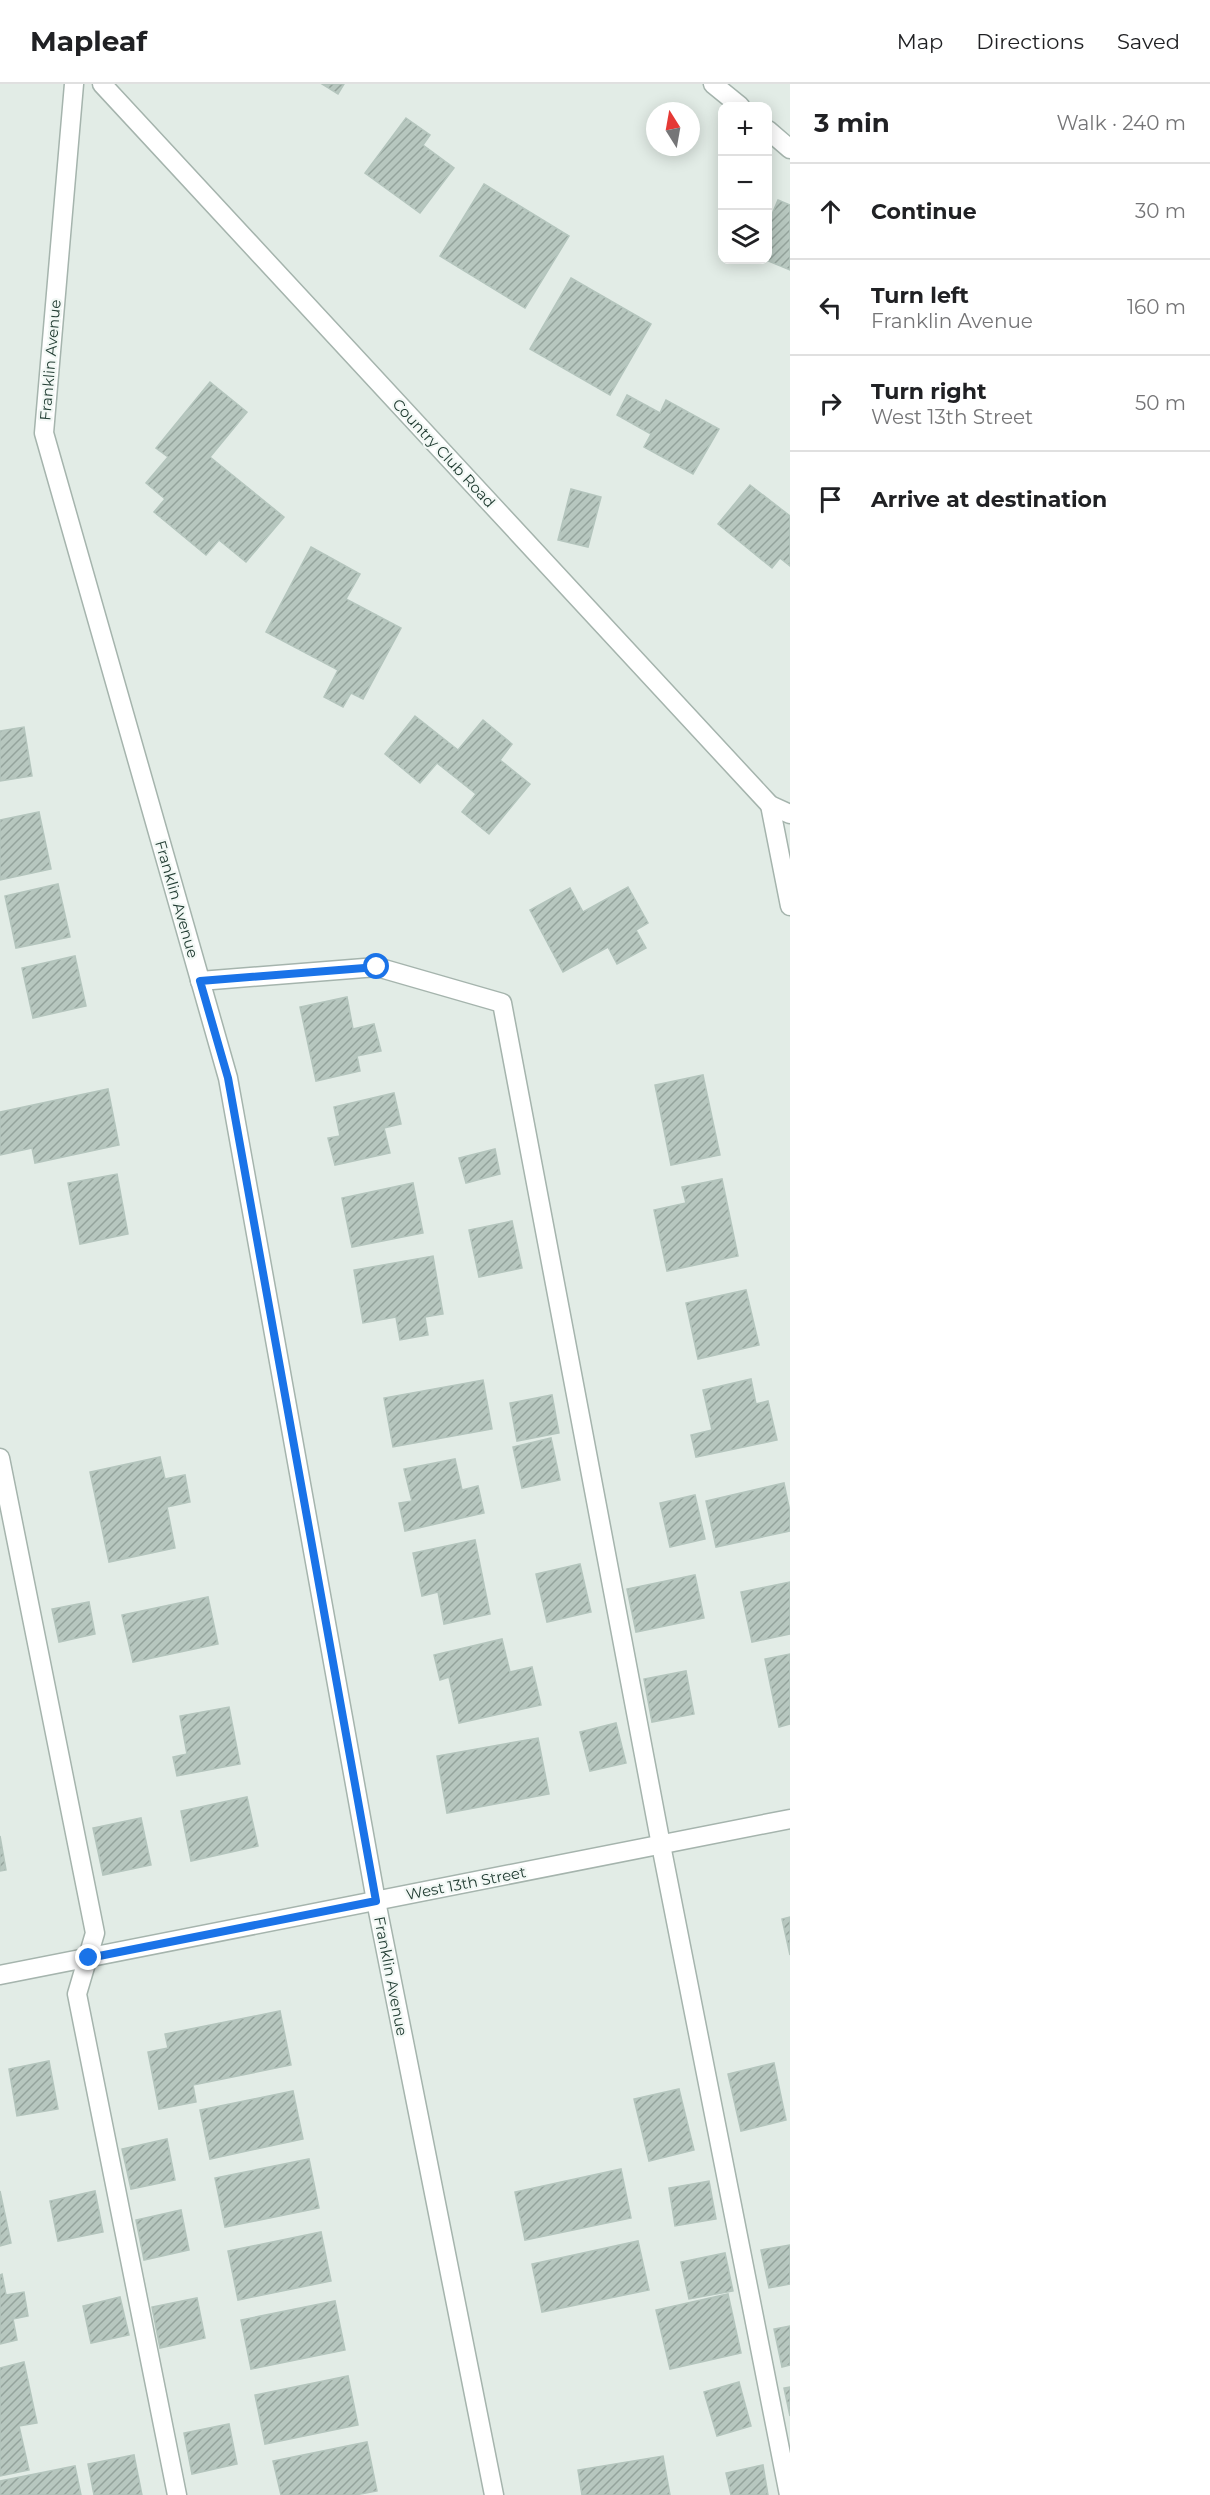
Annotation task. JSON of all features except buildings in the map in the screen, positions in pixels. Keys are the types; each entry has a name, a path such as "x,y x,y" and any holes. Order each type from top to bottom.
{"street":[{"name":"Franklin Avenue","path":"74,84 44,433 228,1078 376,1901 494,2495"},
{"name":"Country Club Road","path":"102,84 770,805 790,814"},
{"path":"713,84 735,102"},
{"path":"772,133 790,149"},
{"path":"770,805 790,906"},
{"path":"200,981 377,967 502,1003 661,1845 789,2495"},
{"path":"0,1458 95,1933 77,1994 177,2495"},
{"name":"West 13th Street","path":"0,1975 790,1819"}],"route":[{"path":"89,1958 376,1901 228,1078 200,981 377,967"}]}
